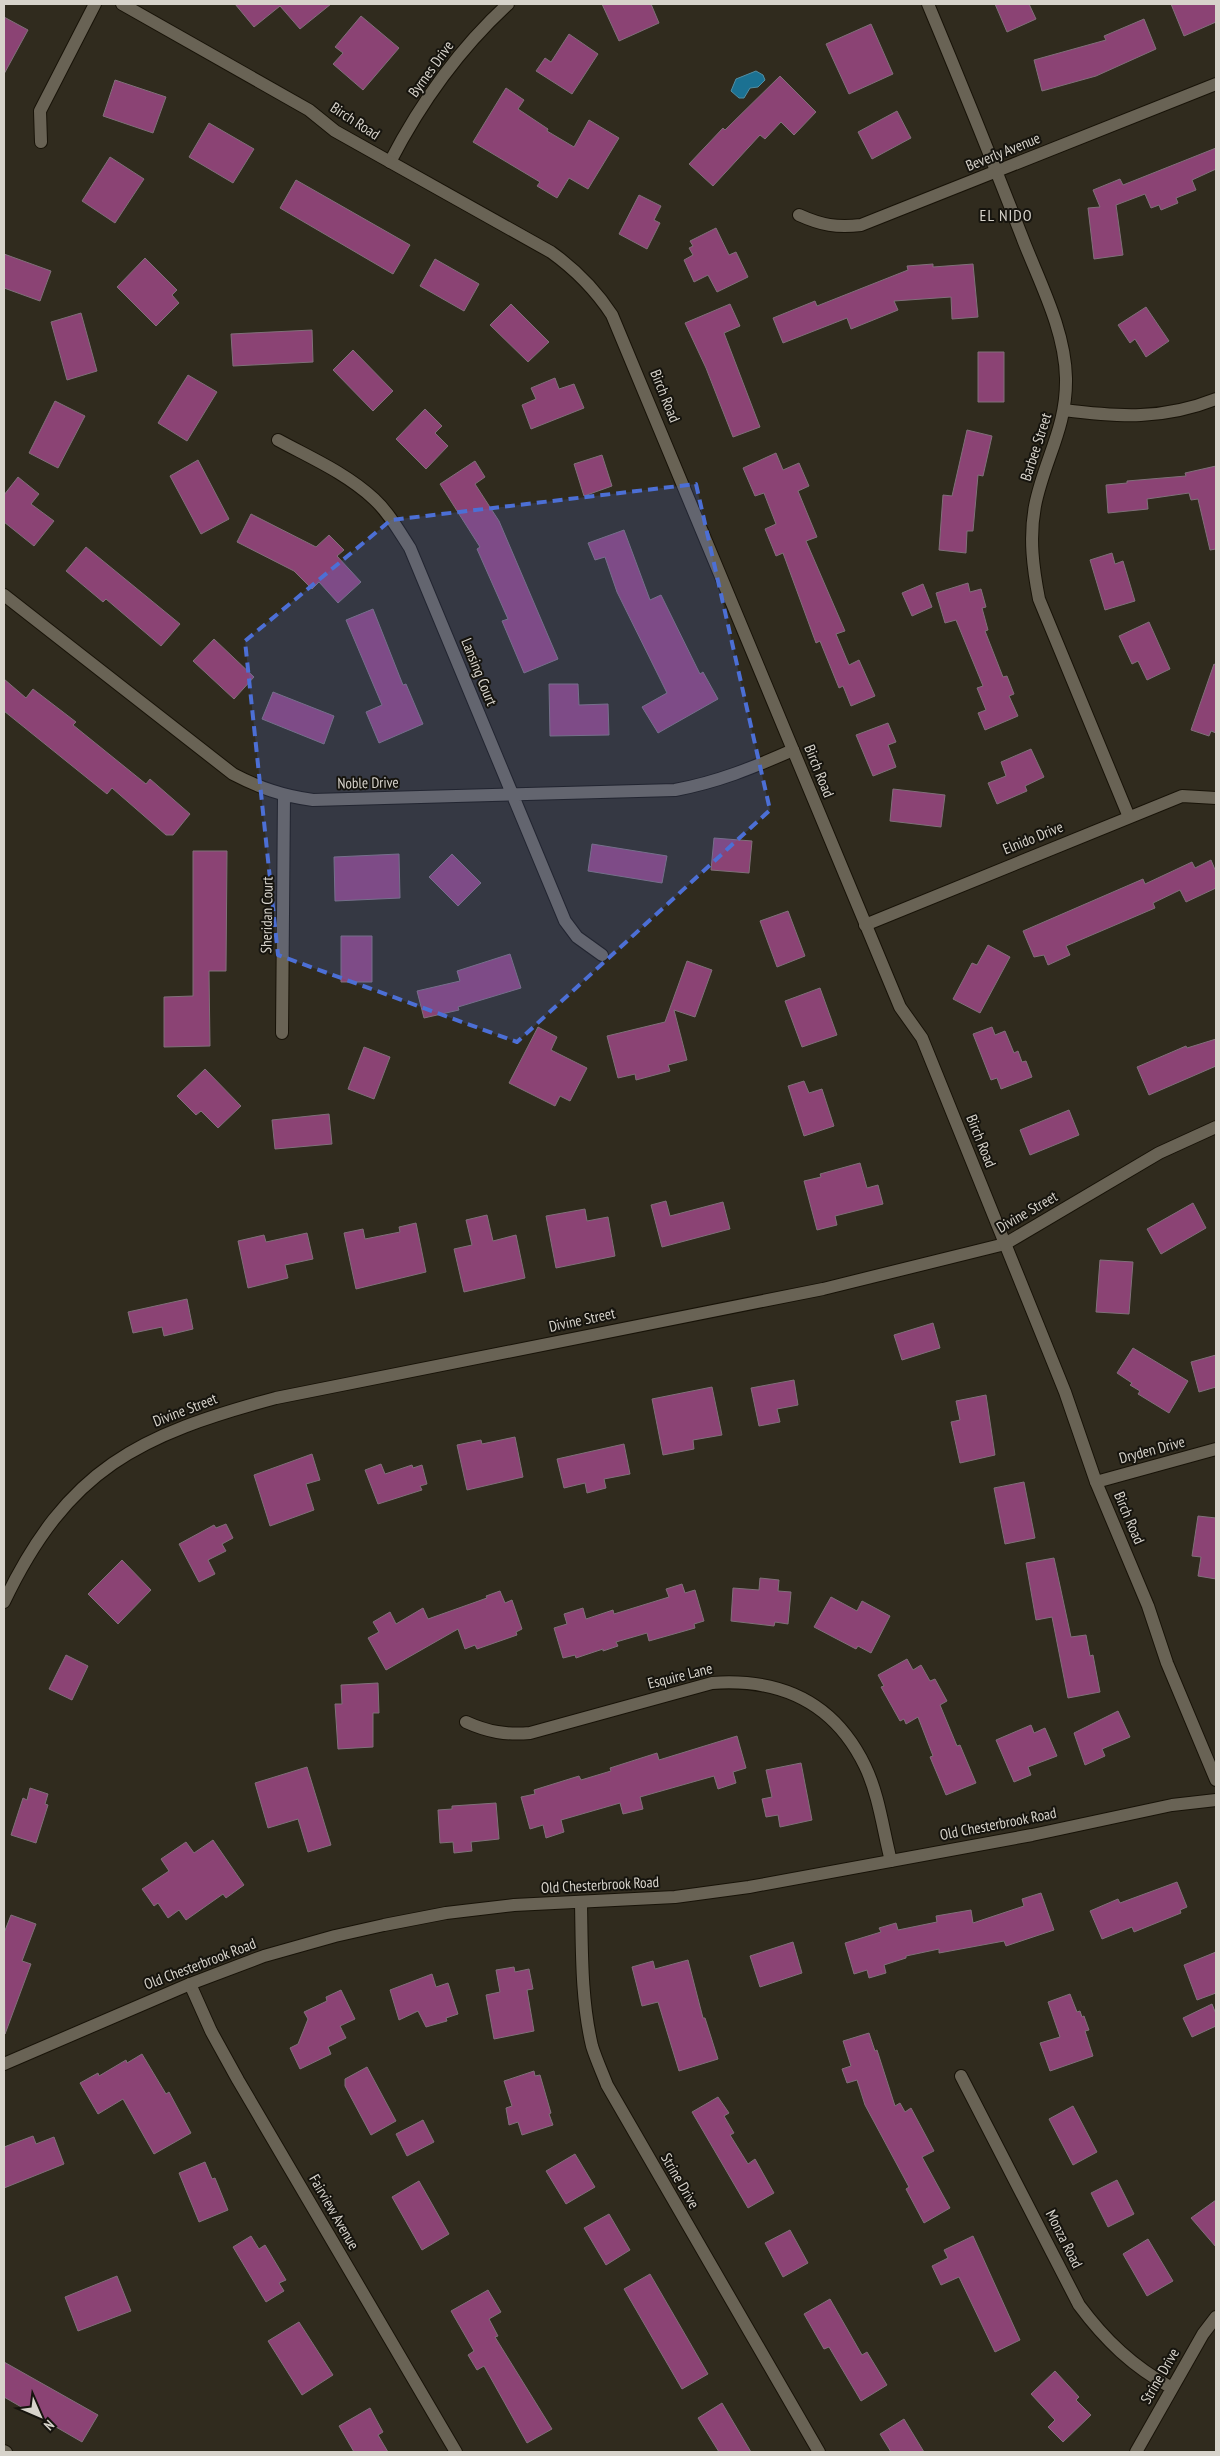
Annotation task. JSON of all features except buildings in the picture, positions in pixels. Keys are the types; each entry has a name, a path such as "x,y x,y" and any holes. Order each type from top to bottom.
{"street":[{"path":"41,142 40,110 95,4"},
{"name":"Birch Road","path":"122,4 309,110 335,131 551,252 571,266 595,289 612,314 900,1008 922,1038 1064,1392 1096,1482 1148,1606 1170,1672 1216,1780"},
{"name":"Byrnes Drive","path":"390,162 426,102 461,55 508,4"},
{"name":"Barbee Street","path":"928,4 997,172 1054,319 1062,346 1066,378 1064,410 1060,432 1035,507 1032,536 1032,567 1039,599 1129,817"},
{"name":"Beverly Avenue","path":"799,215 820,224 841,227 861,225 1216,84"},
{"path":"1064,410 1119,416 1150,416 1181,411 1216,400"},
{"name":"Lansing Court","path":"278,440 350,479 374,499 394,522 410,548 565,921 577,937 602,955"},
{"name":"Noble Drive","path":"4,595 233,774 261,788 284,796 313,800 675,790 709,784 740,774 793,750"},
{"name":"Sheridan Court","path":"282,1034 284,796"},
{"name":"Elnido Drive","path":"865,925 1182,796 1216,798"},
{"name":"Divine Street","path":"4,1602 33,1547 54,1516 76,1492 101,1471 130,1451 168,1432 209,1416 276,1398 823,1289 1005,1244 1159,1152 1216,1127"},
{"name":"Dryden Drive","path":"1096,1482 1216,1449"},
{"name":"Esquire Lane","path":"466,1722 486,1731 508,1735 530,1733 712,1683 762,1684 787,1691 812,1704 833,1720 851,1741 866,1767 891,1862"},
{"name":"Old Chesterbrook Road","path":"4,2064 190,1984 264,1956 335,1936 384,1925 446,1913 514,1905 675,1897 740,1889 891,1862 1172,1805 1216,1800"},
{"name":"Strine Drive","path":"581,1903 582,1974 586,2014 593,2048 608,2086 819,2452"},
{"name":"Fairview Avenue","path":"190,1984 211,2031 238,2080 456,2452"},
{"name":"Monza Road","path":"961,2076 1079,2305 1099,2332 1124,2357 1152,2377 1172,2388"},
{"name":"Strine Drive","path":"1136,2452 1203,2334 1216,2317"}],"highlighted area":[{"path":"696,484 770,810 517,1042 278,955 245,641 391,520"}],"water":[{"path":"756,71 763,75 765,80 758,87 750,88 744,98 739,98 731,91 736,79"}],"district":[{"name":"EL NIDO","path":"1006,215"}]}
